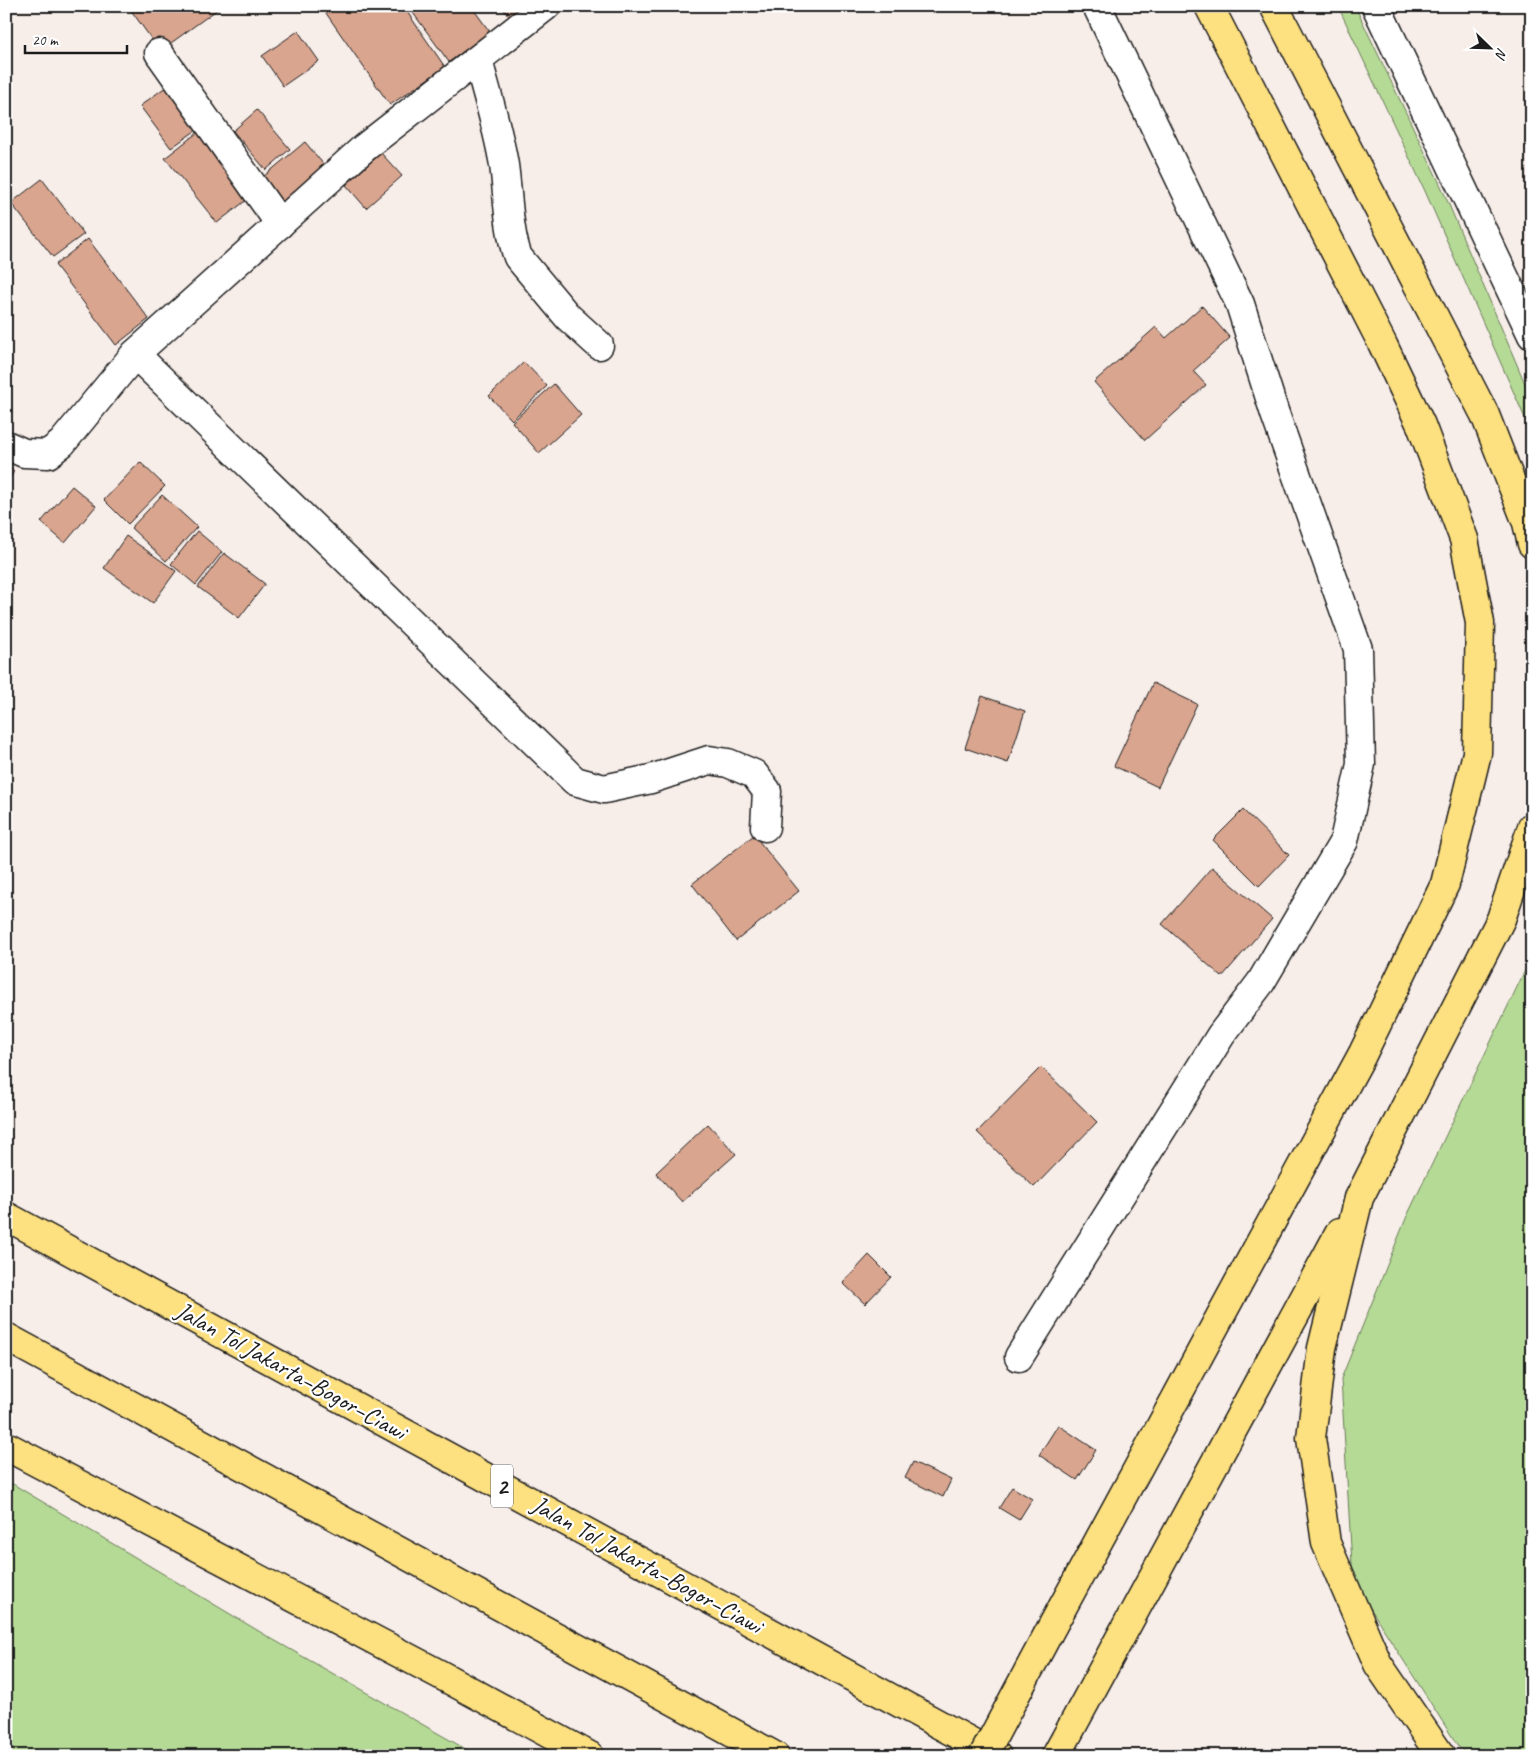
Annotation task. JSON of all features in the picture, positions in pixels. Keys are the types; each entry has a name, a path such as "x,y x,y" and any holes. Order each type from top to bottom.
{"highway":[{"path":"984,1756 1048,1634 1362,1055 1445,884 1477,753 1480,622 1464,539 1421,425 1406,392 1210,6"},
{"path":"1274,6 1485,414 1527,523 1532,544"},
{"path":"1056,1756 1359,1198 1501,919 1532,827"},
{"path":"1359,1198 1322,1348 1311,1438 1326,1543 1378,1664 1441,1756"},
{"name":"Jalan Tol Jakarta–Bogor–Ciawi","path":"6,1216 997,1756"},
{"path":"6,1337 774,1756"},
{"path":"6,1446 439,1674 590,1756"}],"street":[{"path":"6,445 24,452 48,454 62,443 135,354 364,148 546,6"},
{"path":"1018,1357 1221,1035 1261,982 1344,841 1360,764 1358,649 1275,414 1240,304 1096,6"},
{"path":"1376,6 1532,335"},
{"path":"160,54 280,224"},
{"path":"478,60 503,163 511,226 518,256 568,317 599,345"},
{"path":"135,354 575,781 604,789 651,779 709,760 728,763 754,774 767,791 765,827"}],"green space":[{"path":"1338,6 1355,6 1441,186 1532,400 1532,434 1425,191"},
{"path":"1532,956 1532,1756 1468,1756 1458,1746 1353,1581 1341,1379 1407,1216"},
{"path":"6,1480 272,1639 478,1756 6,1756"}],"building":[{"path":"128,6 222,6 160,51"},
{"path":"321,6 403,6 445,67 390,105"},
{"path":"408,6 471,6 490,32 449,62"},
{"path":"500,6 526,6 511,18"},
{"path":"298,31 319,61 283,86 262,56"},
{"path":"171,83 202,126 171,148 140,106"},
{"path":"257,110 290,149 266,170 233,131"},
{"path":"202,129 253,195 217,223 165,158"},
{"path":"305,142 330,172 282,213 257,182"},
{"path":"381,153 402,176 366,208 346,185"},
{"path":"42,179 84,234 53,257 11,203"},
{"path":"88,239 149,319 116,345 55,265"},
{"path":"1202,306 1230,338 1193,371 1206,385 1145,440 1094,382 1156,327 1166,338"},
{"path":"524,362 547,386 512,420 489,396"},
{"path":"554,384 581,415 539,453 512,422"},
{"path":"140,462 165,486 128,524 104,500"},
{"path":"6,467 14,471 6,486"},
{"path":"72,486 96,506 65,543 41,522"},
{"path":"162,495 197,527 166,561 131,528"},
{"path":"197,531 222,552 196,585 171,564"},
{"path":"126,536 176,571 153,603 104,568"},
{"path":"224,553 265,584 239,618 198,587"},
{"path":"1153,683 1197,704 1158,787 1114,766"},
{"path":"982,696 1025,711 1008,763 965,748"},
{"path":"1243,810 1289,855 1259,886 1213,840"},
{"path":"754,835 799,891 736,941 692,884"},
{"path":"1212,867 1272,919 1222,977 1162,924"},
{"path":"1041,1067 1097,1122 1034,1187 977,1132"},
{"path":"708,1124 736,1154 682,1202 656,1173"},
{"path":"869,1255 891,1277 865,1304 843,1283"},
{"path":"1058,1425 1096,1450 1077,1480 1039,1455"},
{"path":"913,1462 951,1480 943,1497 905,1478"},
{"path":"1012,1487 1032,1499 1019,1520 999,1508"}]}
